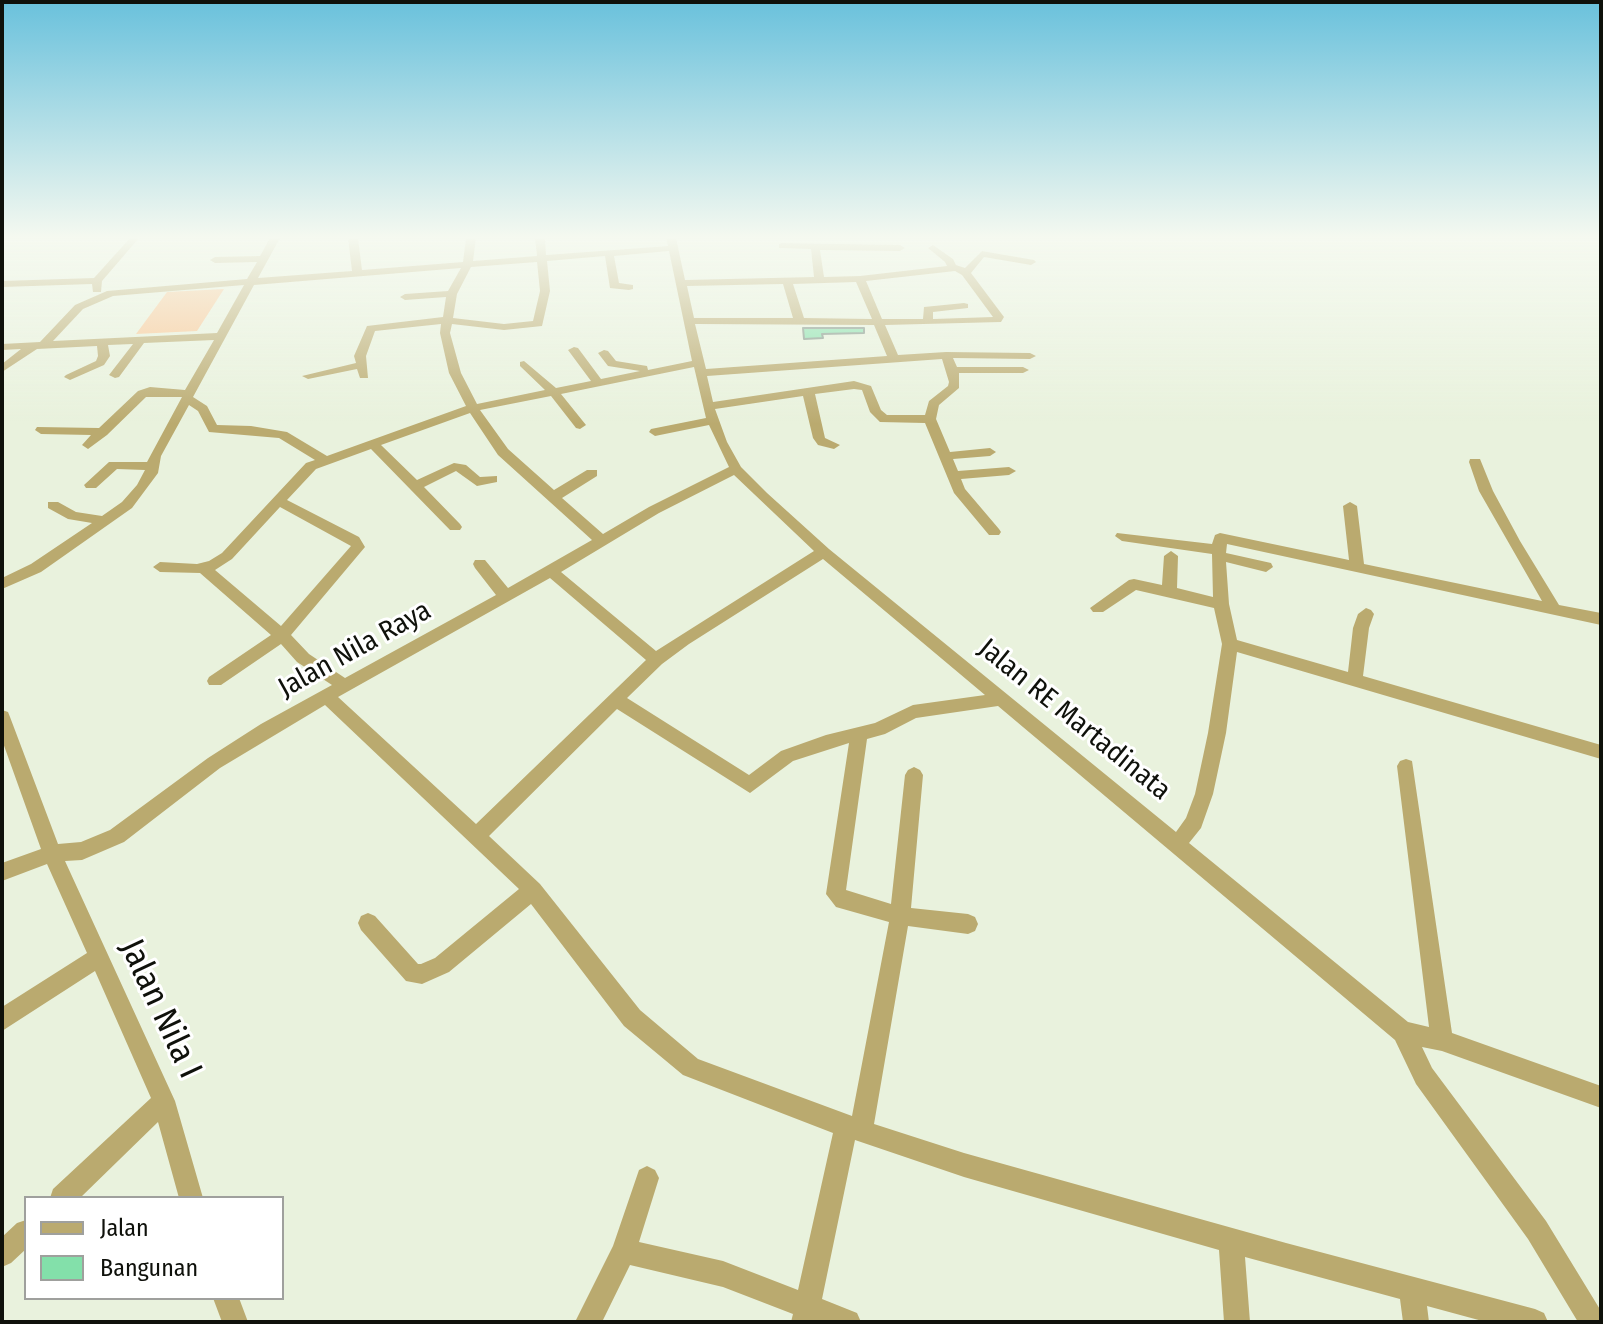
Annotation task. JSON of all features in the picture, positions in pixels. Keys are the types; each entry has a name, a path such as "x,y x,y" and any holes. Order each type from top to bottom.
{"street":[{"path":"2,369 38,345 87,300"},
{"path":"2,584 36,568 105,521 127,505 142,488 241,300"},
{"path":"450,300 445,320 448,353 473,408 503,452 602,541"},
{"path":"308,376 362,370 364,341 371,328 445,320 504,327 538,324 543,300"},
{"name":"Jalan RE Martadinata","path":"685,300 710,413 721,442 736,469 824,552 1403,1032 1442,1040 1601,1097"},
{"path":"793,300 800,322"},
{"path":"870,300 894,358"},
{"path":"690,321 928,322 999,319 986,300"},
{"path":"928,322 928,309 964,306"},
{"path":"2,347 221,336"},
{"path":"115,375 141,340"},
{"path":"70,377 100,363 104,356 102,342"},
{"path":"574,350 597,381"},
{"path":"604,353 612,364 639,366 647,372"},
{"path":"946,355 953,370 953,388 933,404 930,419 952,476 967,502 994,532"},
{"path":"160,567 204,569 227,556 311,466 323,459 473,408 647,372 946,355 1030,356"},
{"path":"524,364 553,391 580,425"},
{"path":"953,370 1023,370"},
{"path":"655,432 710,413 808,391 862,386 871,393 876,412 884,419 930,419"},
{"path":"808,391 819,438 834,445"},
{"path":"88,445 146,392 189,396 203,409 213,429 283,435 323,459"},
{"path":"41,430 103,432"},
{"path":"373,444 455,527"},
{"path":"944,456 990,452"},
{"path":"1475,462 1486,491 1513,541 1555,610"},
{"path":"91,485 114,465 151,466"},
{"path":"414,487 454,467 461,468 477,482 492,479"},
{"name":"Jalan Nila Raya","path":"2,872 52,853 82,851 117,836 214,763 344,685 551,571 654,510 736,469"},
{"path":"952,476 1009,471"},
{"path":"553,497 592,473"},
{"path":"215,681 282,635 359,545 279,501"},
{"path":"53,505 73,516 105,521"},
{"path":"1350,506 1357,567"},
{"path":"1122,536 1219,553 1266,567"},
{"path":"1178,844 1194,822 1204,794 1230,644 1221,604 1220,538 1227,537 1601,619"},
{"path":"475,837 656,660 824,552"},
{"path":"1169,591 1171,556"},
{"path":"480,564 506,596"},
{"path":"204,569 282,635 303,658 344,685"},
{"path":"551,571 656,660"},
{"path":"1098,608 1131,584 1221,604"},
{"path":"1355,678 1361,628 1366,614"},
{"path":"1230,644 1601,752"},
{"path":"326,696 533,890 624,1006 657,1041 691,1067 854,1128 956,1162 1274,1253 1535,1322"},
{"path":"617,700 750,785 787,756 826,742 858,742 926,708 1008,704"},
{"name":"Jalan Nila I","path":"2,717 52,853 164,1101 190,1196"},
{"path":"858,742 836,894 843,900 900,916 968,924"},
{"path":"1406,766 1442,1040"},
{"path":"805,1314 854,1128 900,916 914,775"},
{"path":"368,923 413,974 422,974 442,965 533,890"},
{"path":"2,1020 97,958"},
{"path":"1403,1032 1424,1076 1537,1230 1593,1322"},
{"path":"64,1196 164,1101"},
{"path":"588,1322 624,1251 647,1178"},
{"path":"2,1254 24,1234"},
{"path":"1231,1241 1237,1322"},
{"path":"624,1251 723,1274 805,1314 848,1322"},
{"path":"1412,1290 1416,1322"},
{"path":"227,1300 235,1322"}],"shaded area":[{"path":"161,300 217,300 197,331 136,334"}],"building":[{"path":"803,328 864,328 864,333 822,334 823,338 804,339"}]}
